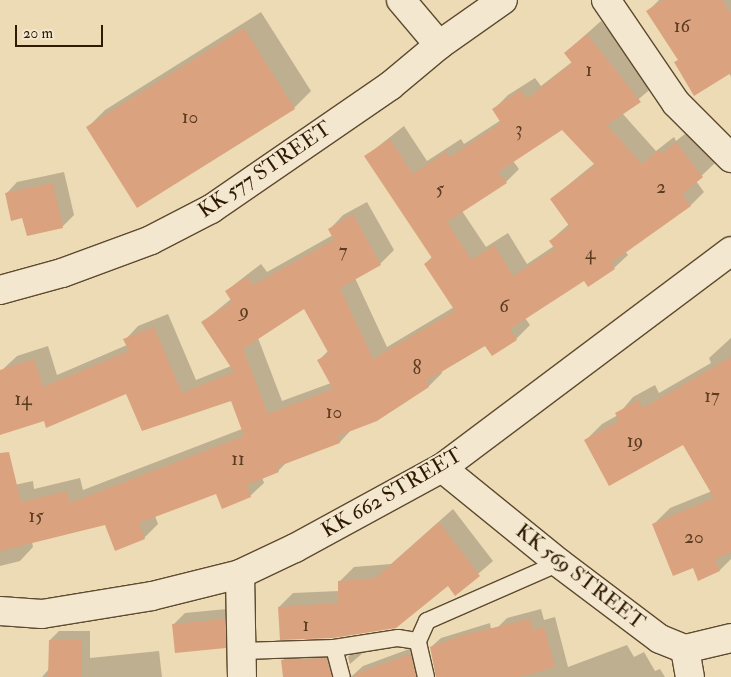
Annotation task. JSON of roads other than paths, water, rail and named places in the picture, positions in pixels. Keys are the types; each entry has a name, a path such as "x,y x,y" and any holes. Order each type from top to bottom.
{"street":[{"path":"401,0 439,45"},
{"name":"KK 577 STREET","path":"0,290 62,273 151,240 211,209 390,86 439,45 503,0"},
{"path":"606,0 676,103 731,158"},
{"name":"KK 662 STREET","path":"0,611 42,614 152,596 240,574 295,548 442,468 731,251"},
{"name":"KK 569 STREET","path":"442,468 559,563 660,640 684,649"},
{"path":"240,574 242,664"},
{"path":"690,677 684,649 731,638"}],"lane":[{"path":"426,677 418,641 427,622 559,563"},
{"path":"242,664 398,638 418,641"},
{"path":"334,648 342,677"}]}
